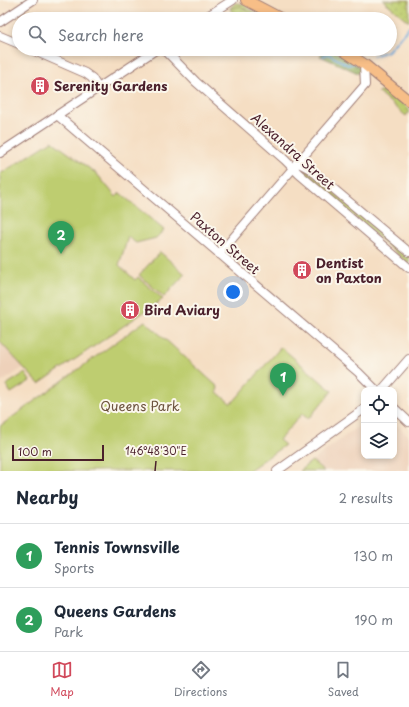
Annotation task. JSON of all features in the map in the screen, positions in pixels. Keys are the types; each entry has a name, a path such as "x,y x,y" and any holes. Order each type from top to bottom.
{"main road":[{"path":"246,0 269,12"},
{"path":"352,56 364,64 409,101"}],"street":[{"path":"15,12 33,0"},
{"path":"211,12 223,0"},
{"path":"214,12 233,0"},
{"path":"0,22 12,14"},
{"path":"0,36 12,41"},
{"path":"46,56 85,73 92,78 98,88"},
{"path":"0,153 146,56"},
{"name":"Alexandra Street","path":"171,56 196,82 295,164 310,169 409,252"},
{"path":"218,254 365,85 364,64"},
{"name":"Paxton Street","path":"57,115 358,372 373,387"},
{"name":"Alexandra Street","path":"295,164 299,174 409,268"},
{"path":"385,387 409,359"},
{"path":"277,471 361,411"},
{"path":"397,411 409,422"}],"shaded area":[{"path":"0,342 24,367 0,383"},
{"path":"361,424 361,459 397,459 397,426 409,436 409,471 324,471 312,461"}],"green space":[{"path":"383,0 409,0 409,22"},
{"path":"235,3 244,4 255,12 249,12 241,6 230,8"},
{"path":"241,6 249,12 232,12 230,8"},
{"path":"320,56 342,56 361,67 363,77 358,73"},
{"path":"382,90 391,95 393,93 409,109 406,116 378,92"},
{"path":"52,141 97,174 116,197 120,193 164,230 156,238 136,243 128,237 119,265 135,280 138,277 163,299 39,384 0,342 0,174"},
{"path":"300,167 307,170 409,256 409,264 300,170"},
{"path":"160,252 185,274 164,297 139,275"},
{"name":"Queens Park","path":"145,321 218,387 217,392 230,403 234,401 281,347 332,391 308,419 302,414 279,440 285,445 248,471 0,471 0,426"},
{"path":"25,373 30,381 11,393 6,385"},
{"path":"312,461 324,471 299,471"}],"waterway":[{"path":"397,41 409,27"},
{"path":"332,56 348,65 354,63"}],"place":[{"name":"Serenity Gardens","path":"40,86"},
{"name":"Queens Gardens","path":"61,254"},
{"name":"Dentist on Paxton","path":"302,270"},
{"name":"Bird Aviary","path":"130,310"},
{"name":"Tennis Townsville","path":"283,396"}]}
